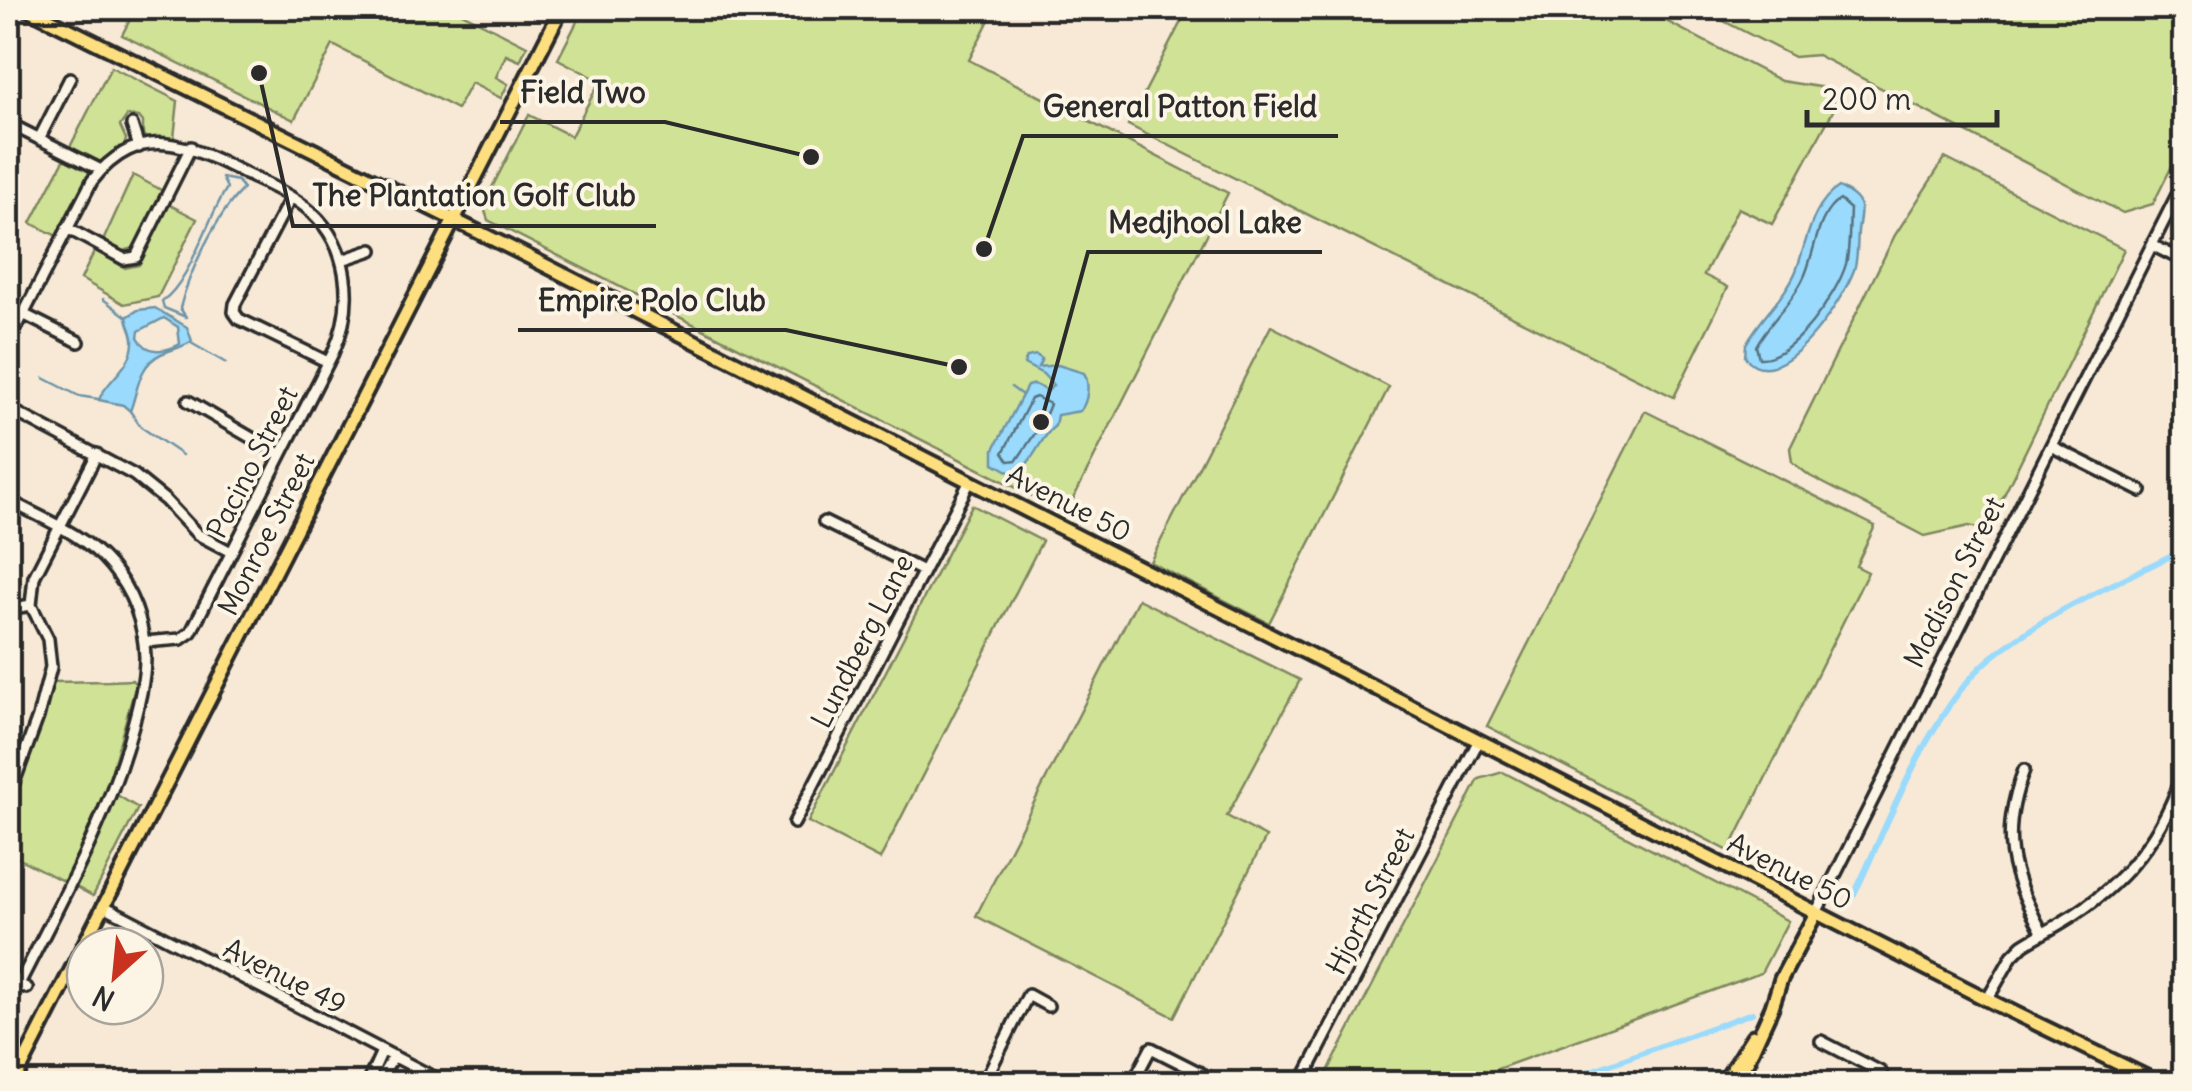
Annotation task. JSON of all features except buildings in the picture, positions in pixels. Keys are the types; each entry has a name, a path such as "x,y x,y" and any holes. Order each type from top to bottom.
{"main road":[{"name":"Avenue 50","path":"26,8 454,220 1987,1000 2161,1084"},
{"name":"Monroe Street","path":"13,1084 562,8"},
{"name":"Madison Street","path":"1736,1084 1781,979 1816,913"},
{"name":"Madison Street","path":"1723,1084 1772,1007"},
{"name":"Avenue 50","path":"2086,1049 2146,1084"}],"street":[{"path":"39,138 70,78"},
{"path":"8,123 102,170"},
{"path":"132,126 138,147"},
{"path":"8,344 88,188 118,156 138,147 169,143 191,147 291,197 320,222 342,260 372,250"},
{"path":"67,228 124,259 133,259 139,254 191,147"},
{"name":"Madison Street","path":"1816,913 2184,181"},
{"path":"291,197 234,312 328,362"},
{"path":"2152,245 2184,261"},
{"name":"Pacino Street","path":"144,642 188,636 328,362 345,318 347,292 342,260"},
{"path":"23,314 79,342"},
{"path":"188,402 280,454"},
{"path":"8,408 98,454 146,484 197,534 230,552"},
{"path":"2051,446 2141,491"},
{"path":"8,799 32,735 50,667 48,639 31,606 34,578 98,454"},
{"name":"Lundberg Lane","path":"794,822 970,481"},
{"path":"8,500 88,544 114,569 134,604 144,642 138,703 112,792 23,986 8,979"},
{"path":"824,522 923,571"},
{"path":"8,608 31,606"},
{"name":"Hjorth Street","path":"1300,1084 1479,740"},
{"path":"1987,1000 2012,956 2120,878 2140,855 2167,813 2184,768"},
{"path":"2024,770 2013,800 2012,858 2017,886 2042,932"},
{"name":"Avenue 49","path":"104,906 447,1084"},
{"path":"983,1084 1028,995 1048,1006"},
{"path":"1822,1042 1884,1081"},
{"path":"1132,1084 1151,1048 1222,1084"},
{"path":"367,1084 382,1050"},
{"path":"377,1084 394,1056"}],"green space":[{"path":"136,8 452,8 527,46 520,61 506,55 496,77 508,84 501,98 471,83 457,109 333,45 294,120 122,35"},
{"path":"584,8 995,8 969,60 1228,193 1066,513 488,220 483,205 529,115 571,136 600,81 558,59"},
{"path":"1188,8 1641,8 1781,81 1825,88 1833,95 1834,109 1772,224 1738,208 1704,275 1728,287 1674,397 1128,125"},
{"path":"1698,8 2184,8 2184,142 2153,204 2123,213 1817,55 1794,57"},
{"path":"111,67 178,101 174,138 148,139 143,135 139,117 127,116 120,126 126,139 124,147 101,162 70,147"},
{"path":"65,158 87,169 89,174 57,236 31,223"},
{"path":"1945,158 2124,249 1987,530 1969,526 1925,536 1810,476 1792,462 1790,448 1895,235"},
{"path":"133,175 163,191 134,248 123,251 103,241"},
{"path":"168,204 197,219 158,297 124,304 81,279 95,250 125,268 139,265"},
{"path":"1271,326 1389,387 1269,623 1150,562"},
{"path":"1645,411 1875,526 1856,566 1868,572 1729,851 1487,726"},
{"path":"972,505 1042,541 880,859 808,822"},
{"path":"1138,599 1300,680 1227,816 1266,837 1174,1017 976,916"},
{"path":"132,680 136,684 108,784 65,882 8,853 8,812 38,734 52,682"},
{"path":"1503,772 1788,921 1761,973 1459,1083 1322,1083 1479,779"},
{"path":"117,795 138,808 93,896 76,887"}],"water":[{"path":"1839,187 1854,196 1860,208 1857,256 1848,284 1824,322 1792,356 1775,365 1759,367 1745,357 1746,344 1791,281 1816,213"},
{"path":"155,308 187,327 192,341 153,359 140,379 130,411 123,405 99,400 129,359 133,339 127,317 138,310","holes":["164,318 178,327 180,344 168,349 151,349 138,337 139,331"]},
{"path":"1036,355 1042,359 1038,367 1058,365 1084,373 1086,398 1080,411 1057,415 1055,426 1030,460 1010,472 994,463 994,449 1027,386 1034,384 1048,391 1053,385 1043,374 1024,364 1027,357"}],"waterway":[{"path":"222,178 238,181 243,189 223,213 197,261 180,308 186,317 164,308 162,301 190,265 227,188 222,178"},
{"path":"103,299 127,317"},
{"path":"191,343 226,363"},
{"path":"44,378 79,396 98,399"},
{"path":"1011,387 1022,395"},
{"path":"130,411 141,427 182,455"},
{"path":"1854,895 1930,736 1969,680 1991,658 2036,626 2184,549"},
{"path":"1555,1084 1752,1013"}],"place":[{"name":"The Plantation Golf Club","path":"259,73"},
{"name":"Field Two","path":"811,157"},
{"name":"General Patton Field","path":"984,249"},
{"name":"Empire Polo Club","path":"959,367"},
{"name":"Medjhool Lake","path":"1041,422"}]}
